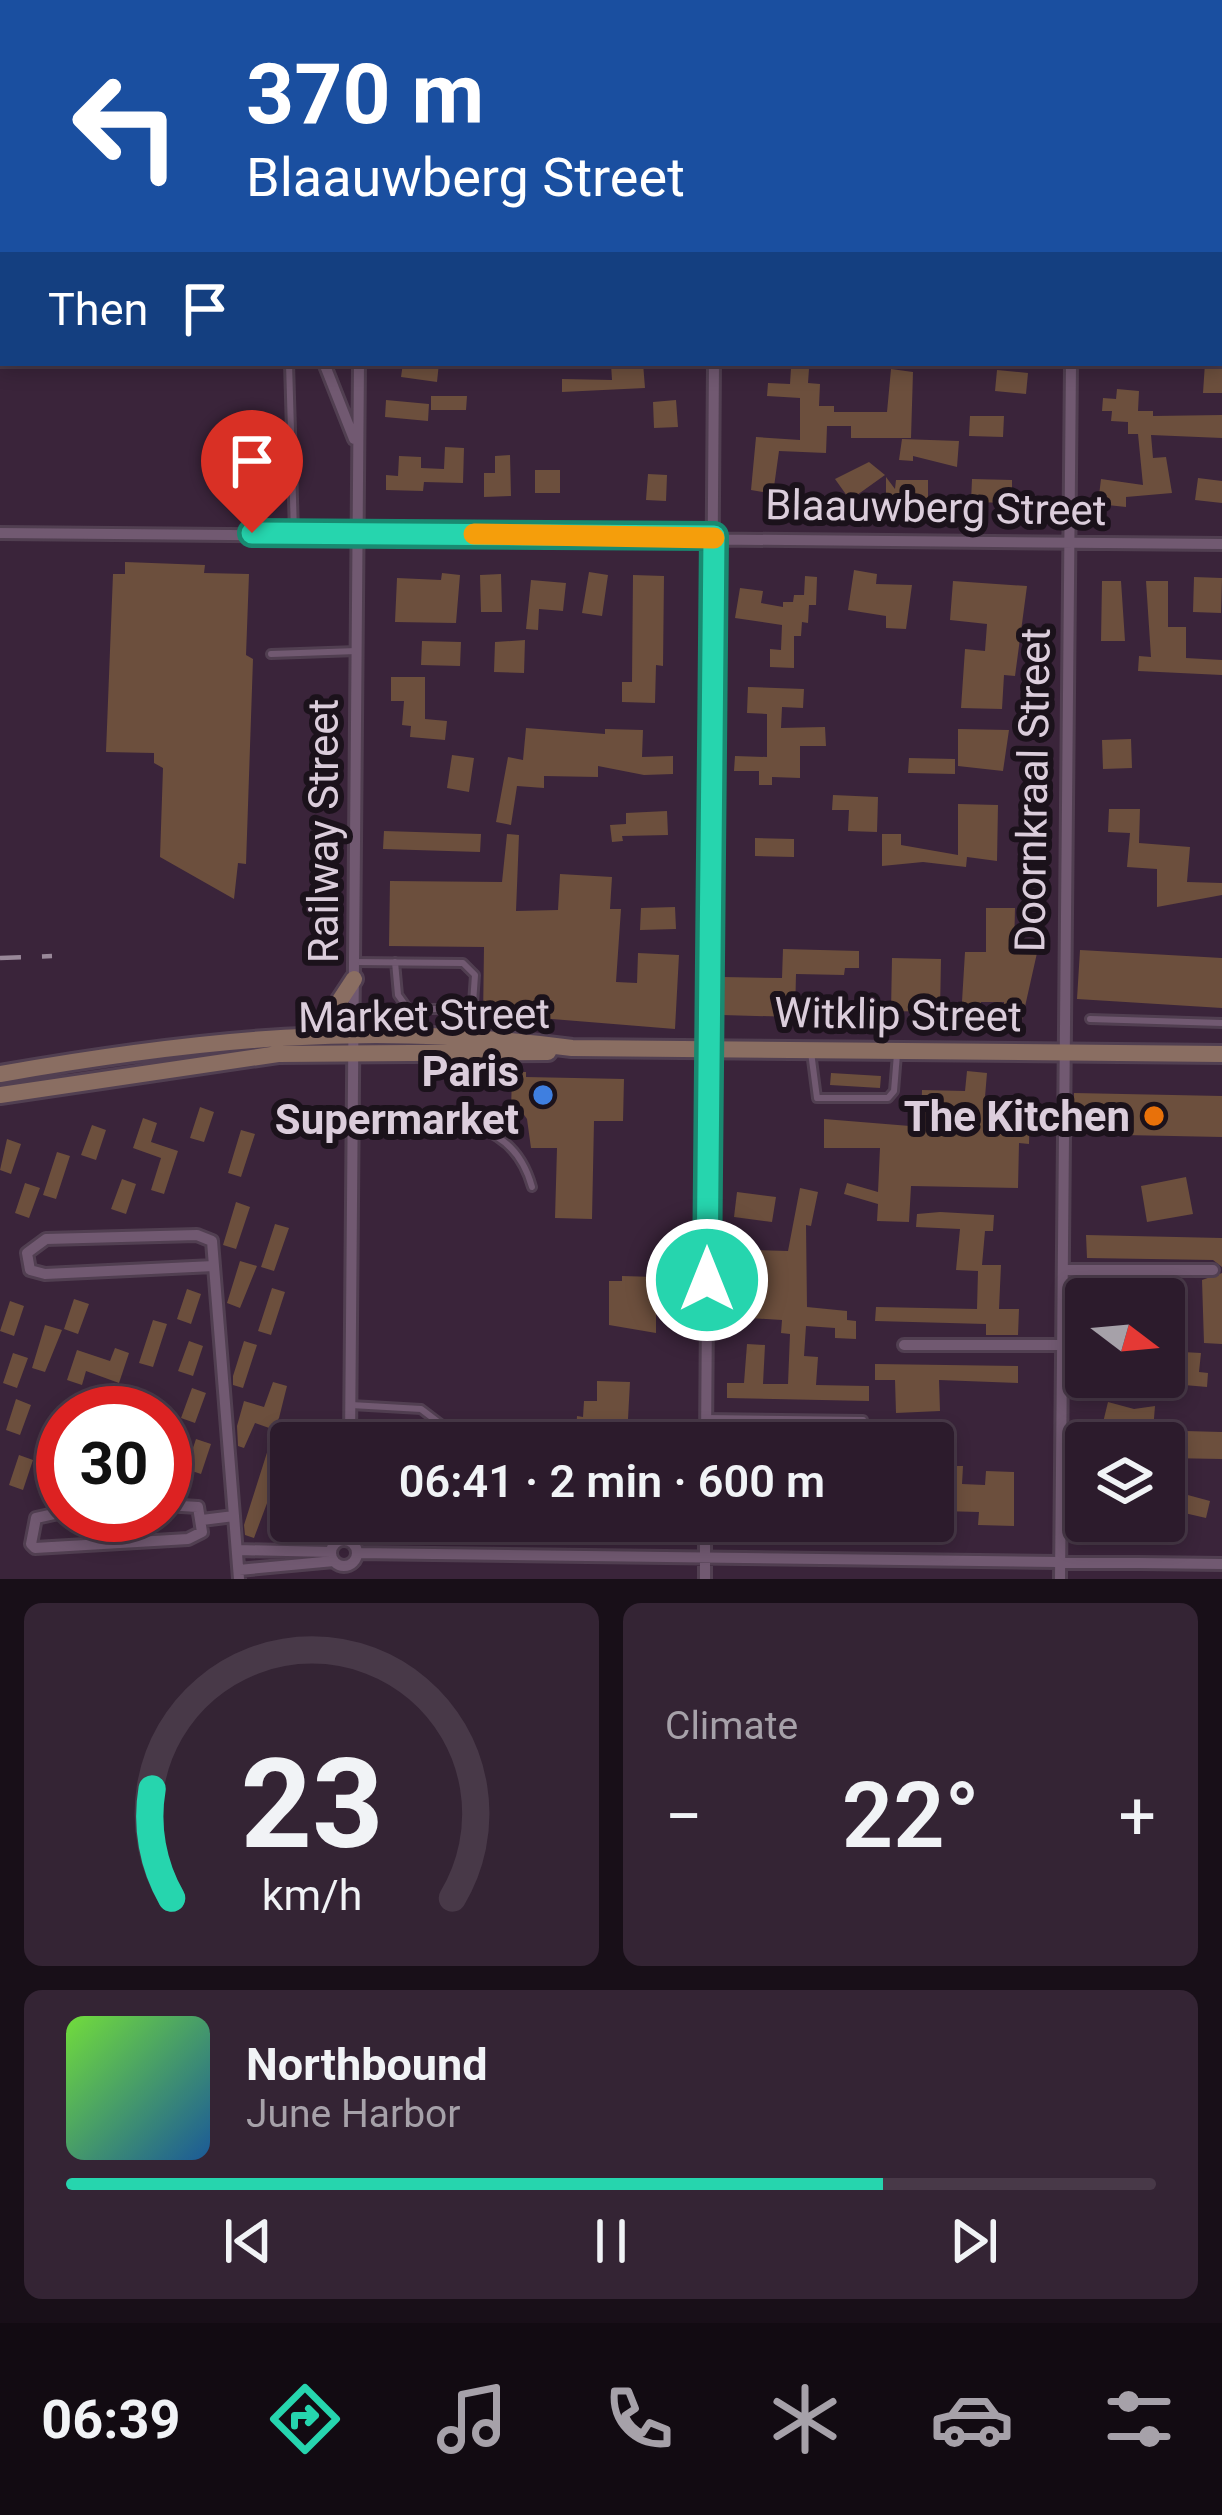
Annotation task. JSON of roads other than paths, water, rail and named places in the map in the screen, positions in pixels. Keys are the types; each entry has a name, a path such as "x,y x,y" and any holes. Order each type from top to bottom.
{"main road":[{"path":"304,1033 329,1017 354,970"},
{"name":"Market Street","path":"0,1074 142,1049 304,1033 572,1048"},
{"name":"Witklip Street","path":"572,1048 1222,1054"},
{"name":"Market Street","path":"0,1095 233,1059 356,1053 491,1056 572,1048"}],"street":[{"path":"325,366 358,454"},
{"name":"Railway Street","path":"351,1422 359,366"},
{"path":"706,1422 714,366"},
{"name":"Doornkraal Street","path":"1060,1579 1061,1053 1071,366"},
{"name":"Blaauwberg Street","path":"0,533 1222,544"},
{"path":"214,1266 45,1274 31,1270 27,1253 46,1239 196,1235 212,1241 239,1574 339,1565 357,1553 1222,1564"},
{"path":"1063,1270 1213,1270"},
{"path":"904,1345 1063,1345"},
{"path":"192,1505 202,1520 202,1532 192,1538"},
{"path":"202,1520 233,1516"},
{"path":"36,1518 31,1544 35,1548 131,1542"},
{"path":"350,1542 357,1553"},
{"path":"705,1542 705,1579"},
{"path":"238,1550 339,1565"}],"lane":[{"path":"289,366 294,533"},
{"path":"271,654 357,651"},
{"path":"354,970 395,962 467,964 475,974 476,998 463,1009 408,1009 398,995 395,962"},
{"path":"1090,1019 1222,1024"},
{"path":"811,1048 817,1098 893,1095 897,1050"},
{"path":"355,1125 466,1125 491,1131 522,1156 532,1187"},
{"path":"351,1405 421,1409 437,1422"},
{"path":"706,1418 863,1420"}],"railway":[{"path":"0,958 52,956"}],"place":[{"name":"Paris Supermarket","path":"543,1095"},
{"name":"The Kitchen","path":"1154,1116"}]}
